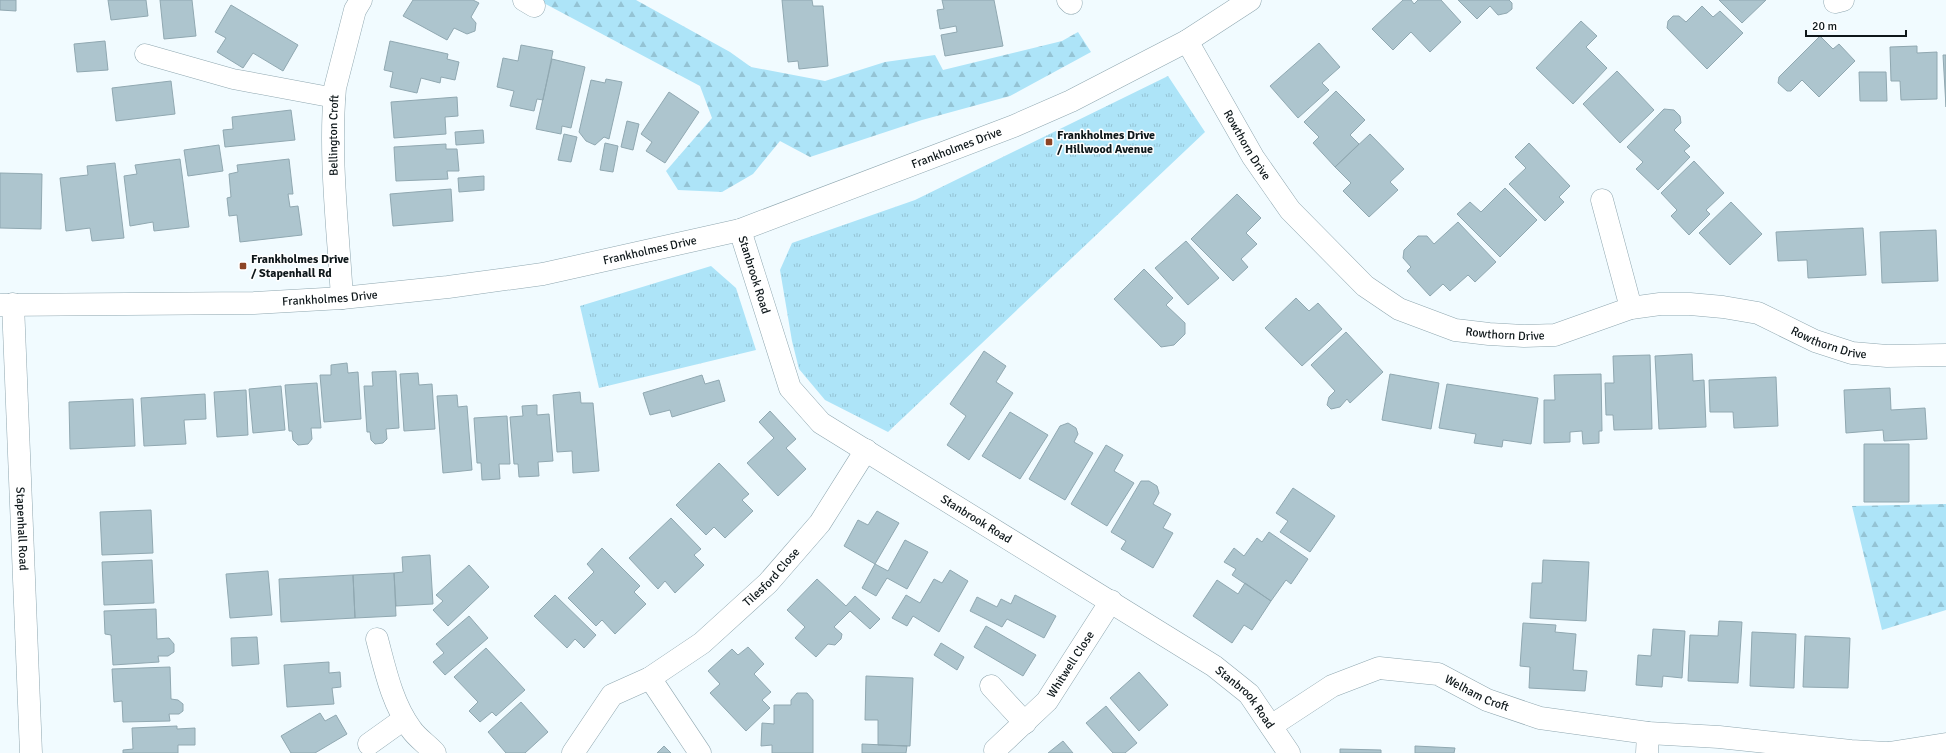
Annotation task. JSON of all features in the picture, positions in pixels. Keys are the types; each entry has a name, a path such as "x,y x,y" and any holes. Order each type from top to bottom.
{"street":[{"name":"Bellington Croft","path":"342,298 332,139 334,98 355,10 361,0"},
{"name":"Frankholmes Drive","path":"7,304 254,303 342,298 448,287 543,274 740,230 1014,126 1071,101 1187,41 1250,0"},
{"name":"Rowthorn Drive","path":"1187,41 1253,157 1290,210 1365,286 1400,310 1455,330 1524,336 1555,335 1631,308 1660,304 1690,304 1723,307 1758,313 1815,341 1852,353 1887,356 1946,355"},
{"path":"1602,200 1631,308"},
{"name":"Stanbrook Road","path":"740,230 790,388 821,423 1214,666 1249,694 1289,753"},
{"name":"Stapenhall Road","path":"7,304 31,753"},
{"name":"Tilesford Close","path":"573,753 612,695 650,678 702,643 768,583 820,523 866,450"},
{"name":"Whitwell Close","path":"995,750 1047,701 1110,602"},
{"path":"377,639 387,678 404,719 412,730 436,753"},
{"name":"Welham Croft","path":"1271,726 1332,686 1379,668 1438,674 1487,700 1540,718 1647,743 1719,737 1851,751 1886,753"},
{"path":"650,678 700,753"},
{"path":"991,686 1025,723"},
{"path":"369,744 404,719"},
{"path":"1889,753 1946,744"}],"lane":[{"path":"145,54 233,79 334,98"}],"green space":[{"path":"538,0 636,0 730,52 751,67 825,81 885,62 935,55 943,70 1062,41 1078,32 1091,52 1010,96 922,120 810,157 780,141 753,174 722,192 678,190 666,171 712,118 700,86"},
{"path":"1168,76 1205,132 888,432 825,400 799,369 792,341 780,270 792,243 915,200"},
{"path":"711,266 736,288 756,350 599,388 580,306"},
{"path":"1946,504 1946,610 1882,630 1852,506"}],"building":[{"path":"0,0 16,0 16,11 0,10"},
{"path":"108,0 146,0 148,16 111,20"},
{"path":"160,0 192,0 196,36 164,39"},
{"path":"413,0 473,0 479,3 471,17 476,23 475,31 467,34 454,28 447,40 403,16"},
{"path":"782,0 812,0 813,6 823,6 828,66 799,69 798,61 788,62"},
{"path":"942,0 994,0 1003,46 945,56 941,35 957,32 956,26 940,29 937,10 944,9"},
{"path":"1403,0 1411,0 1414,4 1418,0 1441,0 1461,22 1430,52 1411,32 1393,50 1372,29"},
{"path":"1458,0 1509,0 1512,3 1512,9 1507,13 1498,15 1490,6 1477,19"},
{"path":"1719,0 1766,0 1742,23"},
{"path":"231,5 298,45 283,71 253,53 243,68 217,52 226,38 215,32"},
{"path":"1702,6 1713,17 1720,11 1743,33 1707,69 1667,28 1668,21 1673,16 1679,16 1686,22"},
{"path":"1581,21 1597,36 1586,47 1607,68 1573,104 1536,68"},
{"path":"1820,36 1833,49 1839,44 1855,61 1819,97 1802,80 1791,91 1787,91 1778,83 1779,77"},
{"path":"105,41 108,70 77,72 74,44"},
{"path":"390,41 448,54 447,59 459,62 455,80 441,77 440,83 421,78 417,93 390,87 393,72 384,70"},
{"path":"1319,43 1340,67 1322,83 1329,90 1298,118 1270,86"},
{"path":"521,45 553,51 543,100 537,99 534,111 510,106 514,91 497,87 503,58 518,61"},
{"path":"1917,46 1917,53 1937,52 1937,99 1901,100 1900,81 1891,81 1890,47"},
{"path":"1943,55 1946,55 1946,107"},
{"path":"552,59 585,67 571,128 562,126 561,134 536,129"},
{"path":"1617,71 1654,110 1620,143 1583,104"},
{"path":"1859,72 1886,72 1887,101 1860,101"},
{"path":"606,79 622,82 609,139 604,137 595,145 586,141 579,132 591,80 605,83"},
{"path":"171,81 175,114 116,121 112,88"},
{"path":"1336,91 1365,120 1350,135 1359,144 1335,167 1313,143 1319,137 1304,122"},
{"path":"669,92 699,112 665,163 646,151 652,142 641,134"},
{"path":"457,97 458,116 445,117 446,134 394,138 391,102"},
{"path":"1664,109 1674,110 1680,116 1681,123 1674,130 1690,146 1684,151 1690,157 1658,190 1636,169 1643,162 1627,147"},
{"path":"291,110 295,140 225,147 223,130 233,129 232,117"},
{"path":"627,121 639,124 633,150 621,147"},
{"path":"483,130 484,143 456,145 455,132"},
{"path":"564,134 577,137 571,162 558,160"},
{"path":"1370,134 1404,169 1390,182 1398,190 1369,217 1343,191 1351,183 1335,167"},
{"path":"605,143 618,146 613,172 600,170"},
{"path":"1529,143 1570,186 1559,197 1564,202 1545,221 1509,184 1526,168 1515,157"},
{"path":"446,144 446,149 457,149 459,171 447,171 448,179 396,181 394,147"},
{"path":"219,145 223,171 188,176 184,150"},
{"path":"180,159 189,227 154,231 153,222 130,226 124,176 137,174 135,165"},
{"path":"289,159 293,194 288,194 290,207 298,206 302,235 240,242 237,215 229,216 227,198 231,197 229,174 238,172 237,165"},
{"path":"1694,161 1724,193 1706,210 1710,214 1689,235 1671,216 1677,210 1661,193"},
{"path":"115,163 124,238 92,241 90,228 66,231 60,178 88,175 87,166"},
{"path":"0,173 42,174 41,229 0,228"},
{"path":"484,176 484,190 459,192 458,178"},
{"path":"1505,188 1537,220 1500,257 1457,214 1470,202 1481,212"},
{"path":"451,189 453,221 393,226 390,194"},
{"path":"1237,194 1261,218 1246,233 1257,244 1241,259 1248,267 1233,281 1191,239"},
{"path":"1731,202 1762,234 1730,265 1699,233"},
{"path":"1458,222 1496,262 1475,282 1468,275 1450,291 1443,284 1430,296 1407,271 1411,267 1403,258 1404,250 1418,236 1427,236 1434,244"},
{"path":"1863,228 1866,275 1808,278 1807,260 1778,261 1776,232"},
{"path":"1936,230 1938,281 1882,283 1880,232"},
{"path":"1186,241 1219,278 1188,305 1155,268"},
{"path":"1144,269 1173,298 1166,305 1185,323 1185,334 1174,345 1161,347 1114,299"},
{"path":"1296,298 1309,311 1318,303 1342,329 1302,366 1265,328"},
{"path":"1346,332 1383,372 1350,403 1347,399 1340,407 1331,409 1327,405 1329,397 1335,391 1311,365"},
{"path":"984,351 1006,366 996,382 1013,393 969,460 947,445 966,416 950,404"},
{"path":"1692,354 1693,381 1704,380 1706,427 1659,429 1655,356"},
{"path":"1650,355 1652,429 1614,430 1613,415 1606,415 1605,383 1614,383 1613,356"},
{"path":"347,363 348,373 358,372 361,419 324,422 320,375 331,375 331,365"},
{"path":"396,371 399,428 386,429 387,439 383,443 375,444 371,440 370,432 367,432 364,386 373,386 372,372"},
{"path":"418,373 419,385 432,384 435,429 404,431 400,374"},
{"path":"1390,374 1439,383 1431,429 1382,420"},
{"path":"1601,374 1602,431 1599,431 1599,443 1583,444 1582,431 1570,432 1570,442 1544,443 1544,400 1555,400 1554,375"},
{"path":"702,375 705,384 719,380 725,401 672,417 670,410 650,415 643,393"},
{"path":"1776,377 1778,426 1734,428 1733,412 1710,412 1709,380"},
{"path":"317,383 321,428 311,428 312,439 308,444 298,445 293,440 292,431 289,431 285,385"},
{"path":"1447,384 1538,398 1531,444 1503,440 1502,447 1474,443 1476,434 1439,428"},
{"path":"281,386 285,430 253,433 249,389"},
{"path":"1890,388 1891,410 1925,408 1927,439 1884,441 1883,430 1846,433 1844,390"},
{"path":"246,390 248,435 217,437 214,392"},
{"path":"580,392 581,403 593,403 599,471 573,473 572,451 557,452 553,395"},
{"path":"205,394 206,419 184,420 186,444 144,446 141,398"},
{"path":"457,395 458,407 467,406 472,470 443,473 437,396"},
{"path":"133,399 135,446 70,449 69,402"},
{"path":"537,405 537,415 549,414 553,461 538,462 539,476 519,477 518,464 514,464 510,417 523,416 522,406"},
{"path":"770,411 796,439 786,448 806,469 778,496 747,463 774,438 759,422"},
{"path":"1010,412 1048,435 1020,479 982,456"},
{"path":"507,416 510,464 499,464 500,479 482,480 481,463 477,463 474,418"},
{"path":"1068,423 1076,428 1078,434 1074,442 1093,453 1065,500 1029,479 1060,426"},
{"path":"1864,444 1909,444 1909,502 1864,502"},
{"path":"1106,445 1123,455 1114,471 1134,483 1107,526 1071,504"},
{"path":"719,463 749,494 742,500 753,511 725,538 714,527 706,535 676,505"},
{"path":"1141,481 1149,481 1157,486 1159,493 1153,504 1171,514 1163,528 1173,533 1153,568 1121,549 1126,541 1111,532"},
{"path":"1293,488 1335,516 1310,552 1280,532 1288,521 1276,513"},
{"path":"151,510 153,553 102,555 100,512"},
{"path":"877,511 899,523 875,564 844,546 858,520 868,525"},
{"path":"671,518 701,549 694,555 704,565 675,593 665,581 658,589 629,558"},
{"path":"1269,532 1308,559 1291,584 1286,580 1271,601 1232,575 1236,569 1224,562 1234,548 1244,556 1257,538 1262,542"},
{"path":"905,540 928,552 907,589 887,578 876,596 862,588 875,564 888,571"},
{"path":"602,548 640,586 634,592 646,604 615,634 602,620 596,626 568,598 594,572 587,564"},
{"path":"430,555 433,604 396,606 394,573 403,572 402,557"},
{"path":"152,560 154,603 104,605 102,562"},
{"path":"1543,560 1589,562 1586,621 1530,618 1532,583 1542,583"},
{"path":"469,565 489,587 448,626 433,610 443,601 436,595"},
{"path":"950,570 968,581 939,632 913,616 907,626 892,618 906,595 920,603 934,579 942,583"},
{"path":"268,571 272,615 230,618 226,574"},
{"path":"394,573 396,616 355,618 353,575"},
{"path":"353,575 355,618 281,622 279,579"},
{"path":"817,579 846,606 855,596 880,619 870,629 850,611 834,627 842,634 841,639 835,645 828,644 816,657 795,638 805,627 787,610"},
{"path":"1217,580 1238,594 1245,583 1271,601 1252,630 1244,625 1232,643 1193,616"},
{"path":"555,595 596,635 584,648 575,639 567,648 534,616"},
{"path":"1015,595 1056,616 1044,638 1007,619 1002,627 970,611 977,597 997,607 1001,599 1011,604"},
{"path":"156,609 157,639 169,638 174,644 174,652 168,656 158,656 159,662 113,665 111,635 105,634 104,611"},
{"path":"469,616 488,638 445,675 433,662 444,653 436,644"},
{"path":"1719,621 1742,622 1738,683 1688,681 1690,635 1718,636"},
{"path":"1523,623 1556,625 1555,632 1576,634 1573,670 1587,671 1585,691 1529,688 1530,667 1520,666"},
{"path":"986,626 1036,655 1023,676 974,647"},
{"path":"1653,629 1685,631 1682,678 1663,676 1662,687 1636,685 1638,655 1651,656"},
{"path":"1752,632 1796,634 1794,688 1750,686"},
{"path":"1805,636 1850,638 1848,688 1803,687"},
{"path":"257,637 259,664 232,666 231,638"},
{"path":"941,643 964,657 957,670 934,655"},
{"path":"748,647 764,664 754,674 771,692 762,700 770,708 746,731 710,693 720,684 708,671 732,649 738,655"},
{"path":"486,648 525,690 496,716 492,712 480,722 469,711 478,702 454,677"},
{"path":"329,662 329,673 340,672 341,687 332,688 334,704 287,707 284,665"},
{"path":"170,667 171,699 178,700 183,704 183,711 179,714 169,714 170,721 123,722 122,701 114,702 112,669"},
{"path":"1139,672 1168,705 1139,731 1110,698"},
{"path":"866,676 913,678 910,746 878,745 878,720 865,720"},
{"path":"797,693 807,693 813,700 813,753 772,753 772,745 761,746 762,723 774,724 774,705 791,705 791,700"},
{"path":"521,702 548,732 525,753 506,753 488,732"},
{"path":"1106,706 1137,743 1125,753 1113,753 1086,723"},
{"path":"320,713 325,721 336,715 347,734 315,753 291,753 281,736"},
{"path":"177,726 177,729 195,728 195,745 178,745 178,753 123,753 123,750 133,749 132,728"},
{"path":"1063,741 1073,753 1048,753"},
{"path":"862,744 907,746 906,753 862,753"},
{"path":"664,746 671,753 657,753"},
{"path":"1415,746 1455,748 1454,753 1415,753"},
{"path":"1340,749 1381,750 1381,753 1340,753"}],"place":[{"name":"Frankholmes Drive / Hillwood Avenue","path":"1049,142"},
{"name":"Frankholmes Drive / Stapenhall Rd","path":"243,266"}]}
